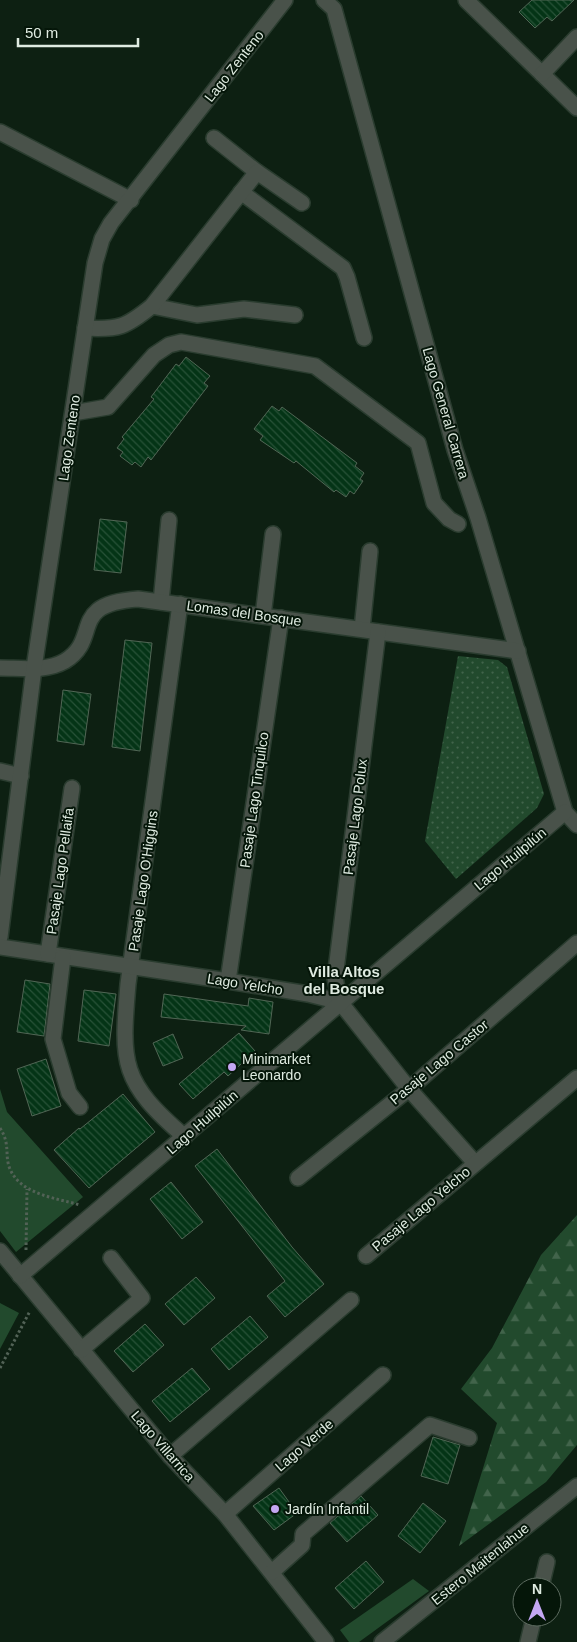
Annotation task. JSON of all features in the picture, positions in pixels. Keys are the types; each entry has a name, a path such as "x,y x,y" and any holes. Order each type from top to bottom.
{"street":[{"name":"Lago Zenteno","path":"0,937 34,668 85,328 96,262 102,240 111,223 131,200 285,0"},
{"name":"Lago General Carrera","path":"324,0 334,9 455,450 478,518 565,812 577,825"},
{"path":"476,3 542,74 577,108"},
{"path":"542,74 577,37"},
{"path":"0,132 131,200"},
{"path":"214,138 257,172 302,203"},
{"path":"85,328 118,328 131,323 152,306 257,172"},
{"path":"241,192 343,268 364,338"},
{"path":"152,306 198,315 244,309 294,315"},
{"path":"73,413 108,407 154,355 169,345 181,342 315,366 418,443 434,502 449,519 460,524 478,518"},
{"path":"162,602 169,520"},
{"path":"263,616 273,534"},
{"path":"362,629 370,551"},
{"name":"Lomas del Bosque","path":"0,668 34,668 58,663 75,652 90,617 108,603 138,599 518,651"},
{"name":"Pasaje Lago O'Higgins","path":"180,604 131,968 124,1026 124,1044 131,1076 146,1097 185,1137"},
{"name":"Pasaje Lago Tinquilco","path":"228,981 281,618"},
{"name":"Pasaje Lago Polux","path":"340,1002 336,978 378,632"},
{"path":"0,771 21,776"},
{"name":"Pasaje Lago Pellaifa","path":"48,954 72,788"},
{"name":"Lago Huilpilún","path":"23,1274 565,812"},
{"name":"Pasaje Lago Castor","path":"298,1178 409,1089 577,943"},
{"name":"Lago Yelcho","path":"0,947 228,981 308,994 340,1002"},
{"path":"64,957 53,1039 69,1092 80,1107"},
{"path":"340,1002 409,1089 475,1163 577,1078"},
{"name":"Pasaje Lago Yelcho","path":"366,1256 475,1163"},
{"name":"Lago Villarrica","path":"0,1251 23,1274 37,1297 170,1456 225,1514 326,1642"},
{"path":"81,1350 142,1298 111,1258"},
{"path":"170,1456 351,1300"},
{"name":"Lago Verde","path":"225,1514 383,1376"},
{"path":"272,1572 302,1545 303,1534 430,1425 469,1438"},
{"name":"Estero Maitenlahue","path":"382,1642 577,1486"},
{"path":"543,1577 547,1562"},
{"path":"528,1642 532,1627"}],"path":[{"path":"0,1128 7,1139 10,1169 27,1189 98,1210"},
{"path":"23,1274 27,1189"},
{"path":"0,1368 37,1297"}],"green space":[{"path":"458,656 498,660 507,667 544,794 537,808 456,879 425,841"},
{"path":"0,1089 7,1112 83,1197 16,1252 0,1231"},
{"path":"577,1215 577,1445 546,1482 459,1546 497,1423 461,1389 492,1348 541,1255"},
{"path":"0,1303 19,1313 0,1349"},
{"path":"413,1579 429,1591 359,1642 349,1642 340,1630"}],"building":[{"path":"532,0 574,0 552,21 547,17 535,28 519,12"},
{"path":"186,357 210,376 204,383 208,386 151,460 148,457 141,467 135,462 132,465 120,456 123,452 117,448 124,439 122,437 154,399 151,397 176,364 179,366"},
{"path":"272,406 279,411 282,407 357,463 355,466 364,473 360,479 363,481 354,494 350,491 346,497 336,490 334,492 296,461 294,463 260,440 263,436 254,429"},
{"path":"100,519 127,522 121,573 94,570"},
{"path":"125,640 152,643 140,751 112,747"},
{"path":"63,690 91,694 84,745 57,741"},
{"path":"25,980 50,984 44,1036 17,1032"},
{"path":"84,990 116,994 109,1046 78,1041"},
{"path":"164,994 248,1006 249,998 273,1002 269,1034 241,1030 246,1026 161,1017"},
{"path":"239,1033 255,1051 228,1076 224,1072 193,1099 179,1084"},
{"path":"173,1034 183,1058 163,1066 153,1043"},
{"path":"46,1059 61,1106 32,1116 17,1069"},
{"path":"123,1094 155,1132 89,1188 54,1150"},
{"path":"217,1149 292,1247 324,1284 285,1317 267,1296 285,1281 195,1166"},
{"path":"171,1182 203,1222 182,1239 150,1199"},
{"path":"196,1277 215,1298 184,1325 165,1304"},
{"path":"250,1316 268,1337 229,1370 211,1349"},
{"path":"145,1324 164,1345 133,1372 114,1351"},
{"path":"192,1368 210,1389 170,1422 152,1401"},
{"path":"433,1437 460,1445 448,1484 421,1476"},
{"name":"Jardín Infantil","path":"279,1488 297,1513 274,1530 253,1506"},
{"path":"361,1496 378,1515 347,1542 330,1523"},
{"path":"423,1503 446,1521 420,1553 398,1536"},
{"path":"366,1561 384,1582 354,1609 335,1588"}],"place":[{"name":"Minimarket Leonardo","path":"232,1067"},
{"name":"Jardín Infantil","path":"275,1509"}],"district":[{"name":"Villa Altos del Bosque","path":"344,980"}]}
